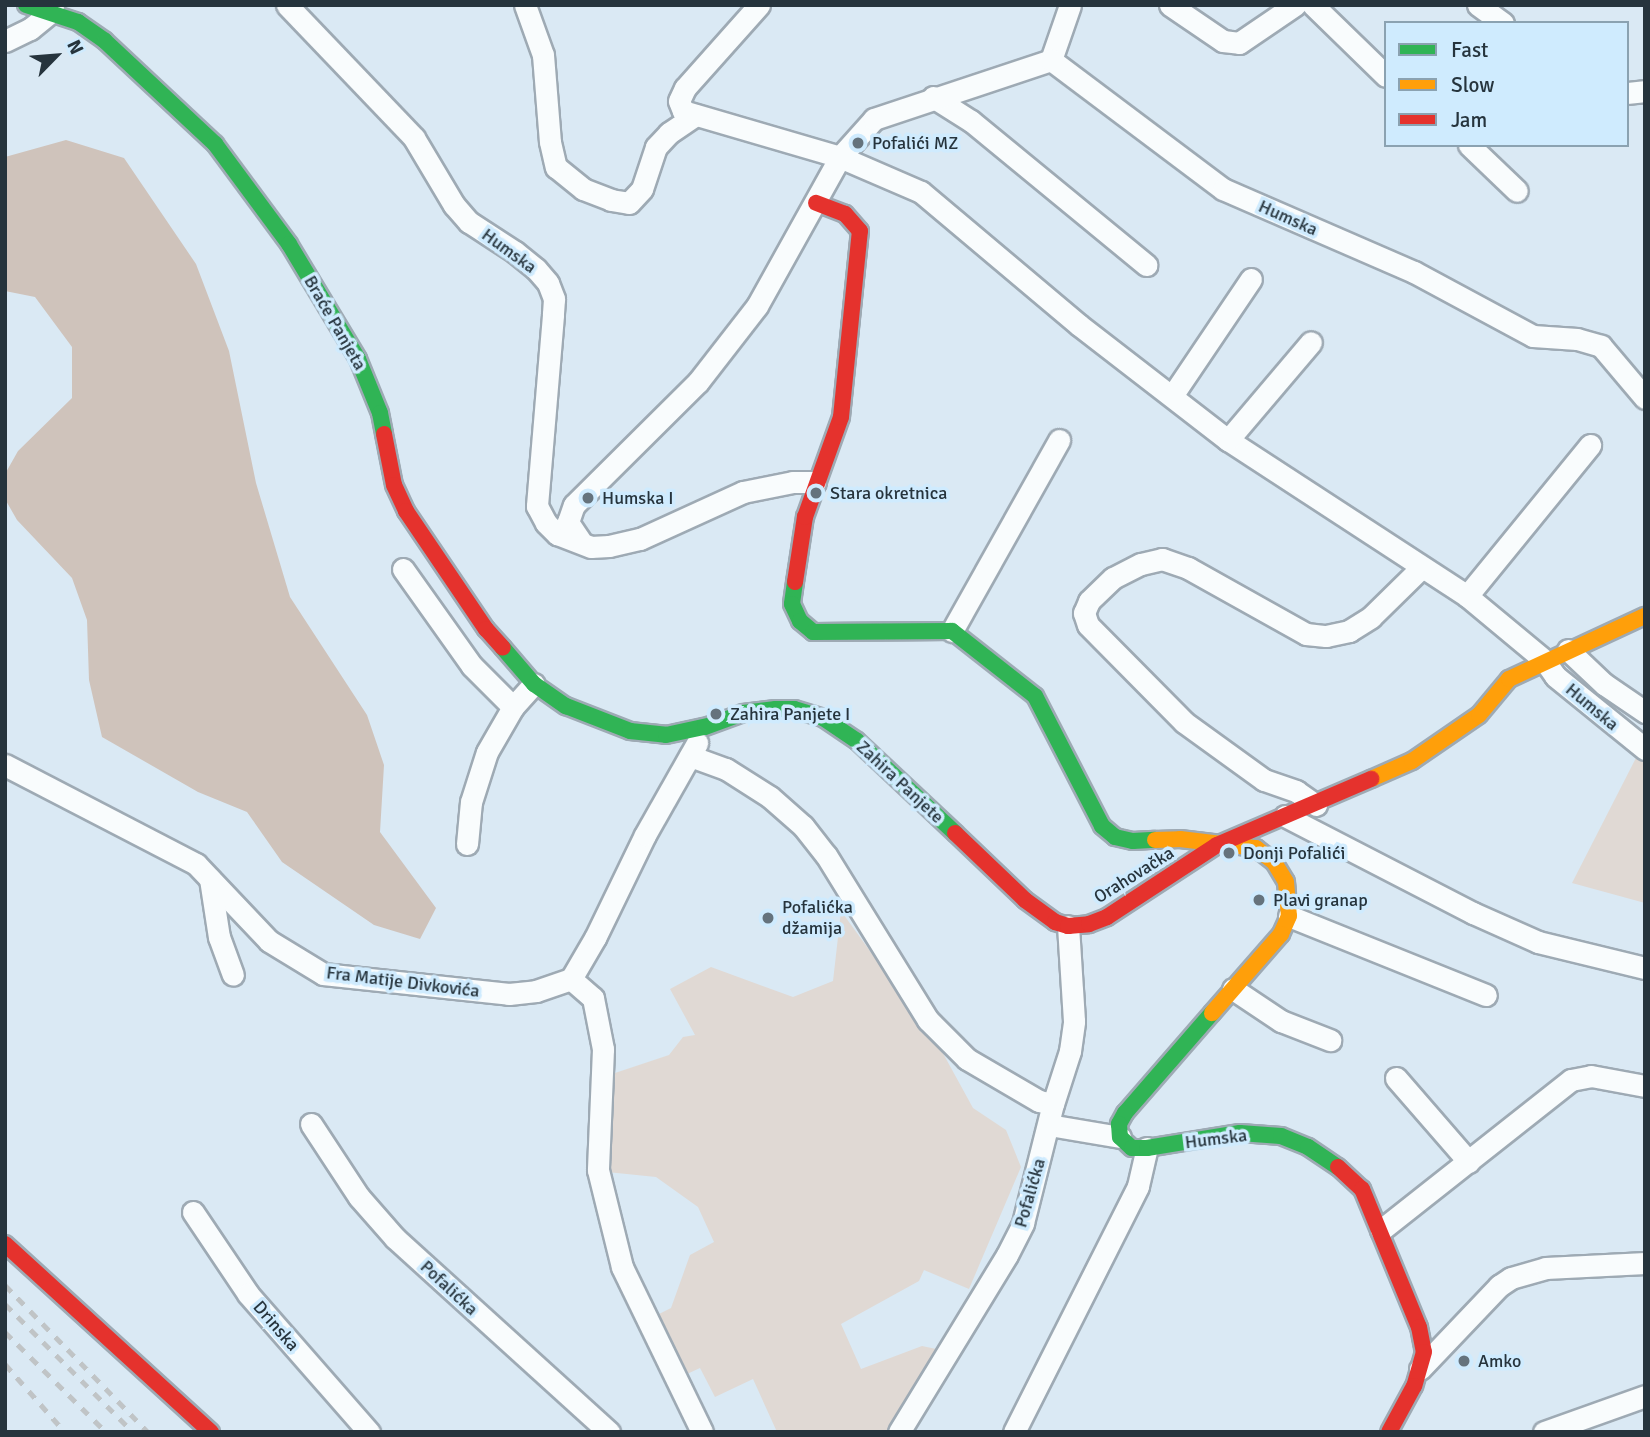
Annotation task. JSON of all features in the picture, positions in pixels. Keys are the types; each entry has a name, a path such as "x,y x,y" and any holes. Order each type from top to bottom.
{"street":[{"name":"Braće Panjeta","path":"26,5 51,9 78,22 146,77 215,144 289,244 358,359 380,413 394,485 406,511 486,629 534,684"},
{"name":"Humska","path":"287,5 414,138 454,205 470,222 526,260 548,284 554,299 537,506 546,523 557,534 580,540 591,547 640,538 743,492 793,482 815,482"},
{"path":"526,5 543,55 550,142 556,167 583,189 611,200 629,203 642,189 656,147 669,133 696,115"},
{"path":"696,115 683,111 679,101 685,88 759,5"},
{"path":"580,540 568,522 574,505 698,382 757,306 841,157 874,119 933,97 1052,60 1070,5"},
{"path":"1170,5 1223,41 1238,43 1295,5"},
{"path":"1313,5 1384,74"},
{"path":"1478,5 1500,21"},
{"path":"5,41 30,29 51,9"},
{"name":"Humska","path":"1052,60 1223,189 1414,272 1533,336 1577,338 1601,346 1645,398"},
{"path":"933,97 971,121 1146,265"},
{"name":"Humska","path":"696,115 841,157 922,192 1079,325 1227,440 1467,596 1544,660 1555,676 1645,749"},
{"path":"1471,147 1517,191"},
{"path":"816,203 845,214 860,231 841,417 815,482 805,517 792,604 800,621 813,632 952,631 1035,696 1102,826 1115,837 1133,841 1180,839 1256,848 1274,862 1286,881 1289,916 1281,934 1125,1113 1119,1124 1120,1137"},
{"path":"1172,396 1251,279"},
{"path":"1227,440 1311,342"},
{"path":"952,631 1059,440"},
{"path":"1467,596 1590,445"},
{"path":"1316,805 1296,790 1264,780 1184,722 1088,625 1084,613 1089,601 1113,578 1141,564 1163,559 1188,568 1306,634 1326,636 1349,631 1371,617 1422,567"},
{"path":"403,569 472,666 513,707"},
{"path":"1217,845 1316,805 1412,761 1450,738 1479,715 1509,678 1645,616"},
{"name":"Humska","path":"1568,650 1604,684 1645,712"},
{"path":"467,844 471,802 487,752 513,707 534,684"},
{"name":"Zahira Panjete","path":"534,684 566,706 630,732 666,735 705,727 743,713 776,709 794,709 823,719 857,741 1025,900 1055,922 1068,926"},
{"path":"702,1432 622,1267 597,1170 603,1049 593,998 571,979 595,938 645,835 705,727"},
{"path":"690,756 726,769 770,797 803,826 826,855 928,1020 967,1059 1039,1101 1051,1115 1120,1137 1132,1148 1147,1149 1138,1186 1014,1432"},
{"name":"Fra Matije Divkovića","path":"5,765 196,864 269,941 323,974 509,994 536,990 571,979"},
{"path":"1285,816 1474,913 1538,942 1645,968"},
{"name":"Orahovačka","path":"1068,926 1089,924 1107,917 1217,845"},
{"path":"209,877 219,937 233,975"},
{"path":"1289,916 1486,995"},
{"name":"Pofalićka","path":"899,1432 1007,1255 1023,1223 1070,1051 1074,1021 1068,926"},
{"path":"1233,989 1281,1021 1330,1040"},
{"path":"1381,1230 1571,1080 1591,1076 1645,1086"},
{"path":"1396,1078 1469,1161"},
{"name":"Pofalićka","path":"311,1124 359,1197 395,1238 609,1432"},
{"name":"Humska","path":"1147,1149 1240,1133 1281,1136 1308,1147 1332,1162 1362,1189 1419,1326 1424,1352 1420,1369 1389,1432"},
{"name":"Drinska","path":"193,1212 248,1294 369,1432"},
{"path":"5,1244 211,1432"},
{"path":"1420,1369 1499,1286 1511,1278 1546,1268 1645,1263"},
{"path":"1544,1432 1645,1396"}],"shaded area":[{"path":"66,140 124,158 196,264 229,351 256,483 290,597 367,715 384,765 380,832 436,908 420,939 374,925 282,862 247,812 198,792 102,737 89,680 87,620 72,578 17,520 5,499 5,474 18,451 72,398 72,347 35,297 5,291 5,157"},
{"path":"1645,748 1645,903 1572,883 1638,754"},
{"path":"841,911 939,1046 973,1108 1006,1130 1021,1167 969,1289 924,1270 919,1281 841,1324 861,1369 922,1346 941,1350 890,1432 777,1432 753,1379 715,1397 700,1368 687,1374 651,1318 671,1308 690,1255 714,1242 698,1207 656,1177 607,1172 606,1130 615,1073 669,1055 683,1037 695,1035 670,989 711,967 793,997 833,981"}],"railway":[{"path":"5,1285 148,1432"},
{"path":"5,1304 133,1432"},
{"path":"5,1332 106,1432"},
{"path":"5,1364 65,1432"}],"traffic: fast":[{"path":"26,5 78,22 105,41 215,144 289,244 358,359 380,413 384,434"},
{"path":"795,582 792,604 800,621 813,632 952,631 1035,696 1102,826 1115,837 1133,841 1155,840"},
{"path":"503,648 534,684 566,706 630,731 666,735 705,727 743,713 776,709 794,709 823,718 857,741 955,833"},
{"path":"1212,1013 1125,1113 1119,1124 1120,1137 1132,1148 1147,1148 1240,1133 1281,1136 1308,1147 1338,1167"}],"traffic: slow":[{"path":"1371,779 1412,761 1479,715 1509,679 1645,616"},
{"path":"1155,840 1180,839 1256,848 1274,862 1286,882 1289,916 1281,934 1212,1013"}],"traffic: jam":[{"path":"795,582 805,517 841,417 860,231 845,214 816,203"},
{"path":"384,434 394,485 406,511 486,629 503,648"},
{"path":"955,833 1025,900 1055,922 1068,926 1089,924 1107,917 1217,845 1371,779"},
{"path":"1338,1167 1362,1189 1419,1327 1424,1352 1414,1386 1389,1432"},
{"path":"5,1244 211,1432"}],"place":[{"name":"Pofalići MZ","path":"858,143"},
{"name":"Stara okretnica","path":"816,493"},
{"name":"Humska I","path":"588,498"},
{"name":"Zahira Panjete I","path":"716,714"},
{"name":"Donji Pofalići","path":"1229,853"},
{"name":"Plavi granap","path":"1259,900"},
{"name":"Pofalićka džamija","path":"768,918"},
{"name":"Amko","path":"1464,1361"}]}
